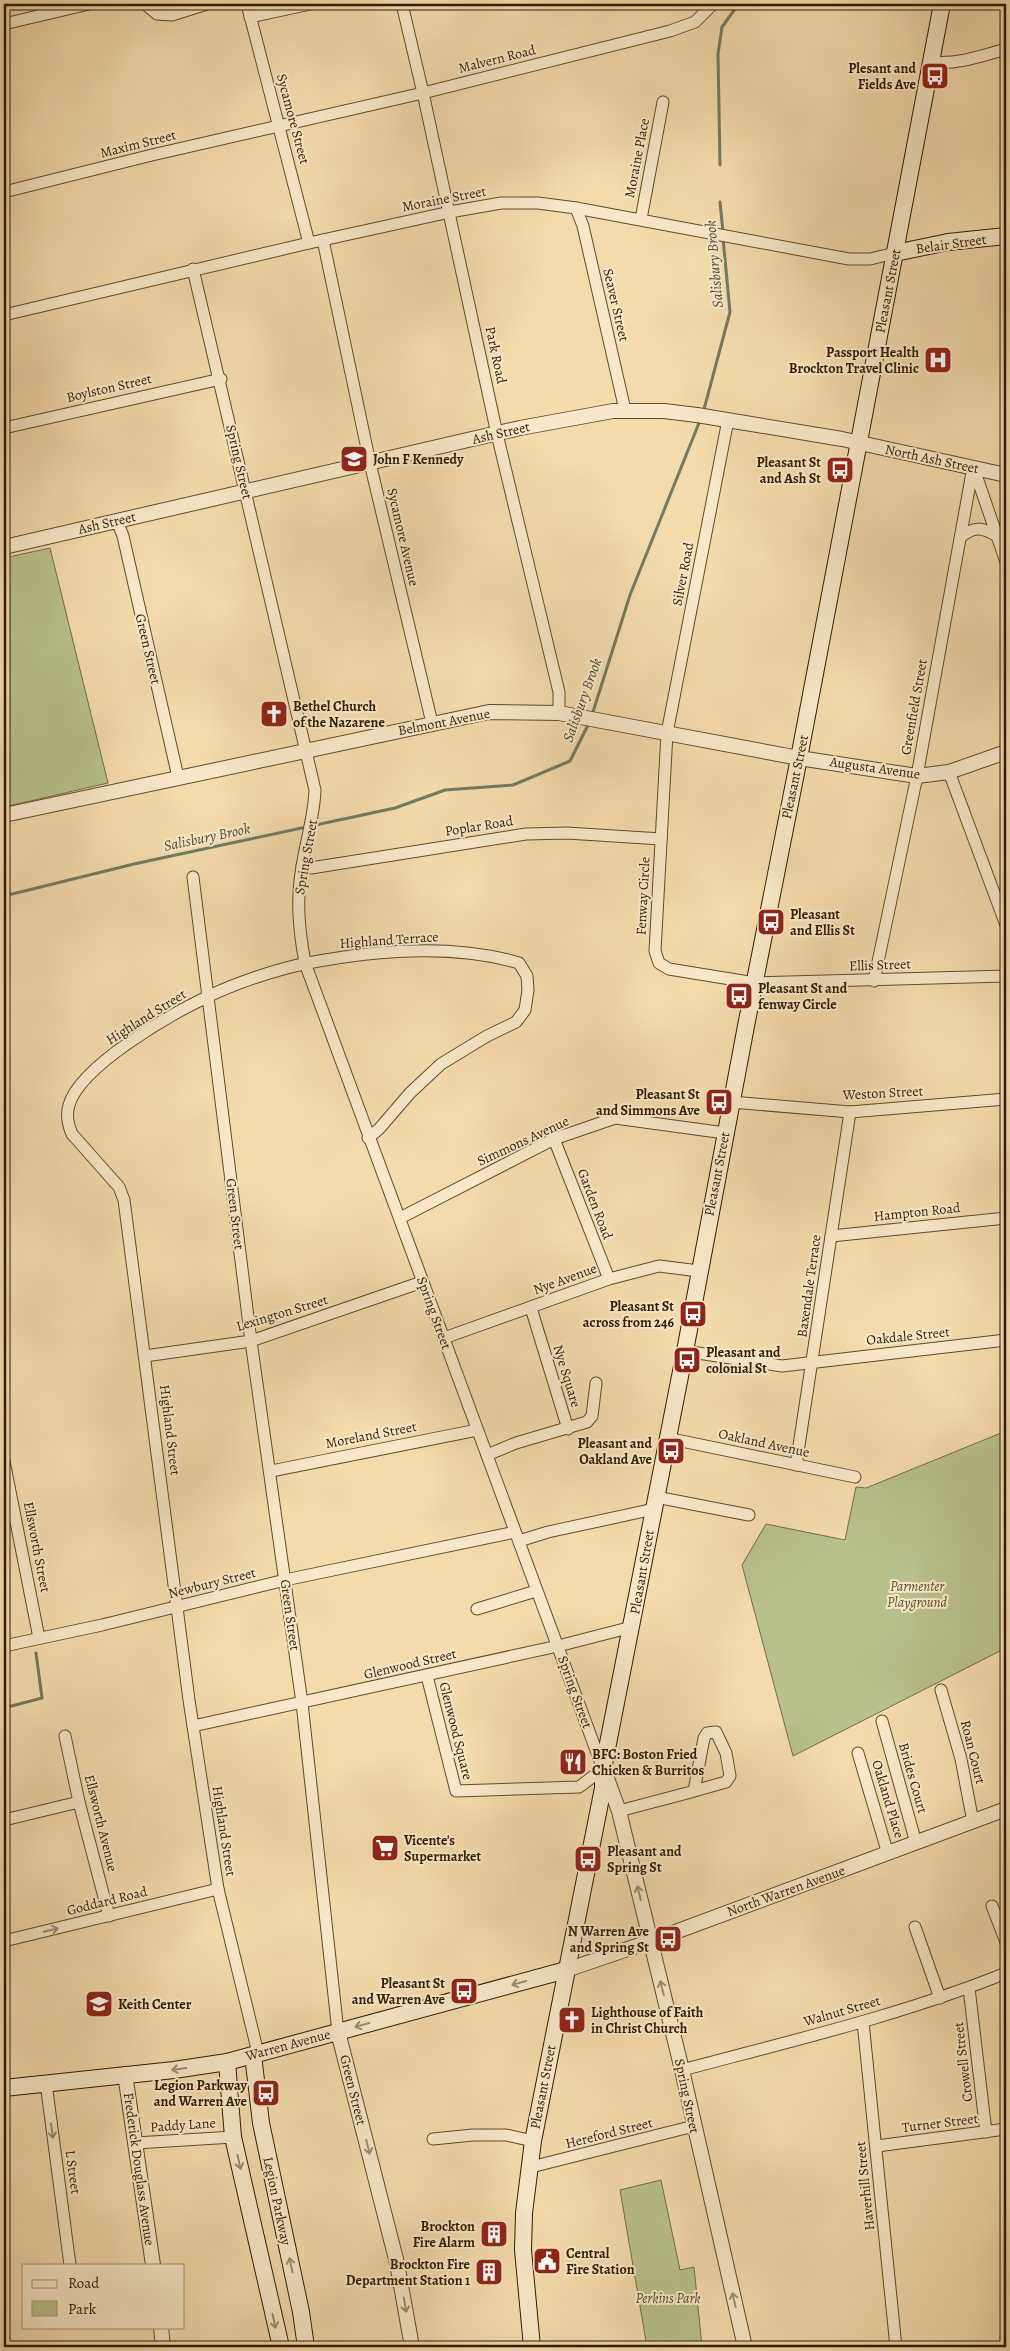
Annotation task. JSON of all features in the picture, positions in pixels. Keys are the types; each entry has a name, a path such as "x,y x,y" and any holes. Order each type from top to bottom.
{"main road":[{"name":"Pleasant Street","path":"532,2347 523,2252 524,2213 533,2141 603,1788 603,1769 799,758 857,444 942,4"},
{"name":"Belair Street","path":"895,252 948,242 1006,236"},
{"name":"Warren Avenue","path":"4,2088 174,2070 227,2062 566,1970"},
{"name":"Legion Parkway","path":"256,2054 261,2124 301,2312 306,2347"},
{"name":"Legion Parkway","path":"227,2062 233,2132 281,2347"},
{"path":"233,2132 261,2124"}],"street":[{"path":"4,24 89,4"},
{"path":"145,4 158,14 172,15 207,4"},
{"name":"Sycamore Street","path":"247,4 309,243"},
{"path":"250,17 310,4"},
{"name":"Park Road","path":"402,4 424,94 498,434 559,692 559,713"},
{"name":"Malvern Road","path":"280,127 424,94 670,31 695,22 713,4"},
{"path":"931,62 943,63 1006,49"},
{"name":"Moraine Place","path":"641,219 663,102"},
{"name":"Maxim Street","path":"4,192 152,155 280,127"},
{"name":"Moraine Street","path":"4,315 322,240 450,212 501,203 538,202 576,208 849,259 870,259 895,252"},
{"name":"Seaver Street","path":"576,208 583,226 625,410"},
{"name":"Sycamore Avenue","path":"322,240 370,463 432,723"},
{"name":"Spring Street","path":"194,270 315,790 313,818 302,866 298,914 305,964 619,1811 682,2070 745,2347"},
{"name":"Boylston Street","path":"4,428 220,379"},
{"name":"Ash Street","path":"4,547 601,412 625,410 664,411 842,439 857,444"},
{"name":"Silver Road","path":"667,733 728,420"},
{"name":"North Ash Street","path":"857,444 1006,474"},
{"path":"973,467 1006,562"},
{"name":"Greenfield Street","path":"874,981 917,776 973,467"},
{"name":"Green Street","path":"117,521 123,536 178,777"},
{"path":"960,538 968,530 976,528 983,528 997,536"},
{"name":"Belmont Avenue","path":"4,815 488,712 559,713 799,758"},
{"name":"Fenway Circle","path":"667,733 655,951 659,963 669,969 755,983"},
{"name":"Augusta Avenue","path":"799,758 917,776 949,772 1006,752"},
{"path":"949,772 1006,925"},
{"name":"Poplar Road","path":"302,866 311,868 526,834 567,833 662,839"},
{"name":"Green Street","path":"193,877 251,1341 302,1703 338,2032 397,2263 412,2347"},
{"name":"Highland Terrace","path":"305,964 403,952 467,952 498,957 519,963 528,976 525,1010 516,1022 487,1036 441,1064 410,1093 379,1129 368,1138"},
{"name":"Highland Street","path":"256,2054 218,1889 193,1726 146,1356 124,1200 119,1187 72,1134 67,1124 68,1105 80,1084 104,1061 151,1029 208,996 305,964"},
{"name":"Ellis Street","path":"755,983 1006,976"},
{"name":"Weston Street","path":"731,1102 850,1112 1006,1099"},
{"name":"Baxendale Terrace","path":"796,1465 850,1112"},
{"name":"Simmons Avenue","path":"400,1218 554,1139 615,1118 725,1133"},
{"name":"Garden Road","path":"554,1139 609,1279"},
{"name":"Hampton Road","path":"831,1236 1006,1218"},
{"name":"Nye Avenue","path":"444,1338 609,1279 659,1266 699,1271"},
{"name":"Lexington Street","path":"146,1356 251,1341 422,1282"},
{"name":"Nye Square","path":"487,1455 516,1443 568,1429 531,1308"},
{"name":"Oakdale Street","path":"685,1351 782,1366 1006,1340"},
{"path":"568,1429 587,1422 592,1416 596,1382"},
{"name":"Moreland Street","path":"270,1471 477,1430"},
{"name":"Oakland Avenue","path":"667,1438 856,1477"},
{"name":"Ellsworth Street","path":"4,1461 39,1638"},
{"path":"655,1503 748,1515"},
{"name":"Newbury Street","path":"4,1646 178,1607 285,1580 548,1532 655,1503"},
{"path":"4,1518 16,1516"},
{"path":"477,1609 536,1591"},
{"name":"Glenwood Street","path":"193,1726 427,1676 632,1627"},
{"name":"Glenwood Square","path":"427,1676 456,1791 579,1787 603,1769"},
{"name":"Roan Court","path":"941,1690 961,1759 973,1822"},
{"name":"Brides Court","path":"882,1721 916,1843"},
{"path":"619,1811 694,1791 726,1782 730,1776 726,1753 716,1732 707,1733 704,1738 694,1791"},
{"name":"Ellsworth Avenue","path":"65,1736 78,1802 109,1916"},
{"name":"Oakland Place","path":"858,1753 888,1854"},
{"path":"4,1820 78,1802"},
{"name":"North Warren Avenue","path":"566,1970 651,1941 1006,1810"},
{"name":"Goddard Road","path":"4,1942 218,1889"},
{"path":"992,1906 1006,1942"},
{"path":"915,1927 940,1998"},
{"name":"Walnut Street","path":"682,2070 863,2022 940,1998 1006,1973"},
{"name":"Crowell Street","path":"969,1988 986,2132"},
{"name":"Haverhill Street","path":"863,2022 896,2347"},
{"name":"Frederick Douglass Avenue","path":"125,2074 153,2264"},
{"name":"L Street","path":"46,2083 70,2264"},
{"name":"Hereford Street","path":"531,2167 694,2126"},
{"name":"Turner Street","path":"877,2146 1006,2129"},
{"name":"Paddy Lane","path":"136,2143 233,2132"},
{"path":"433,2139 472,2135 506,2135 533,2141"},
{"path":"161,2328 163,2347"}],"green space":[{"path":"50,548 108,783 4,807 4,558"},
{"name":"Parmenter Playground","path":"1006,1431 1006,1648 793,1756 742,1565 766,1524 845,1540 856,1487 866,1488"},
{"name":"Perkins Park","path":"661,2180 680,2270 694,2267 702,2347 647,2347 620,2190"}],"waterway":[{"name":"Salisbury Brook","path":"720,165 718,54 722,27 735,9 752,4"},
{"name":"Salisbury Brook","path":"720,202 723,232"},
{"name":"Salisbury Brook","path":"703,413 730,312 723,238"},
{"name":"Salisbury Brook","path":"592,715 630,595 701,418"},
{"name":"Salisbury Brook","path":"4,896 134,864 395,808 445,790 513,785 570,761 589,723"},
{"name":"Salisbury Brook","path":"4,1708 42,1698 36,1653"}],"place":[{"name":"Plesant and Fields Ave","path":"935,76"},
{"name":"Passport Health Brockton Travel Clinic","path":"938,360"},
{"name":"John F Kennedy","path":"354,459"},
{"name":"Pleasant St and Ash St","path":"840,470"},
{"name":"Bethel Church of the Nazarene","path":"274,714"},
{"name":"Pleasant and Ellis St","path":"771,922"},
{"name":"Pleasant St and fenway Circle","path":"739,996"},
{"name":"Pleasant St and Simmons Ave","path":"719,1102"},
{"name":"Pleasant St across from 246","path":"693,1314"},
{"name":"Pleasant and colonial St","path":"687,1360"},
{"name":"Pleasant and Oakland Ave","path":"671,1451"},
{"name":"BFC: Boston Fried Chicken & Burritos","path":"573,1762"},
{"name":"Vicente's Supermarket","path":"385,1848"},
{"name":"Pleasant and Spring St","path":"588,1859"},
{"name":"N Warren Ave and Spring St","path":"668,1939"},
{"name":"Pleasant St and Warren Ave","path":"464,1991"},
{"name":"Keith Center","path":"99,2004"},
{"name":"Lighthouse of Faith in Christ Church","path":"572,2020"},
{"name":"Legion Parkway and Warren Ave","path":"266,2093"},
{"name":"Brockton Fire Alarm","path":"494,2234"},
{"name":"Central Fire Station","path":"547,2261"},
{"name":"Brockton Fire Department Station 1","path":"489,2272"}]}
